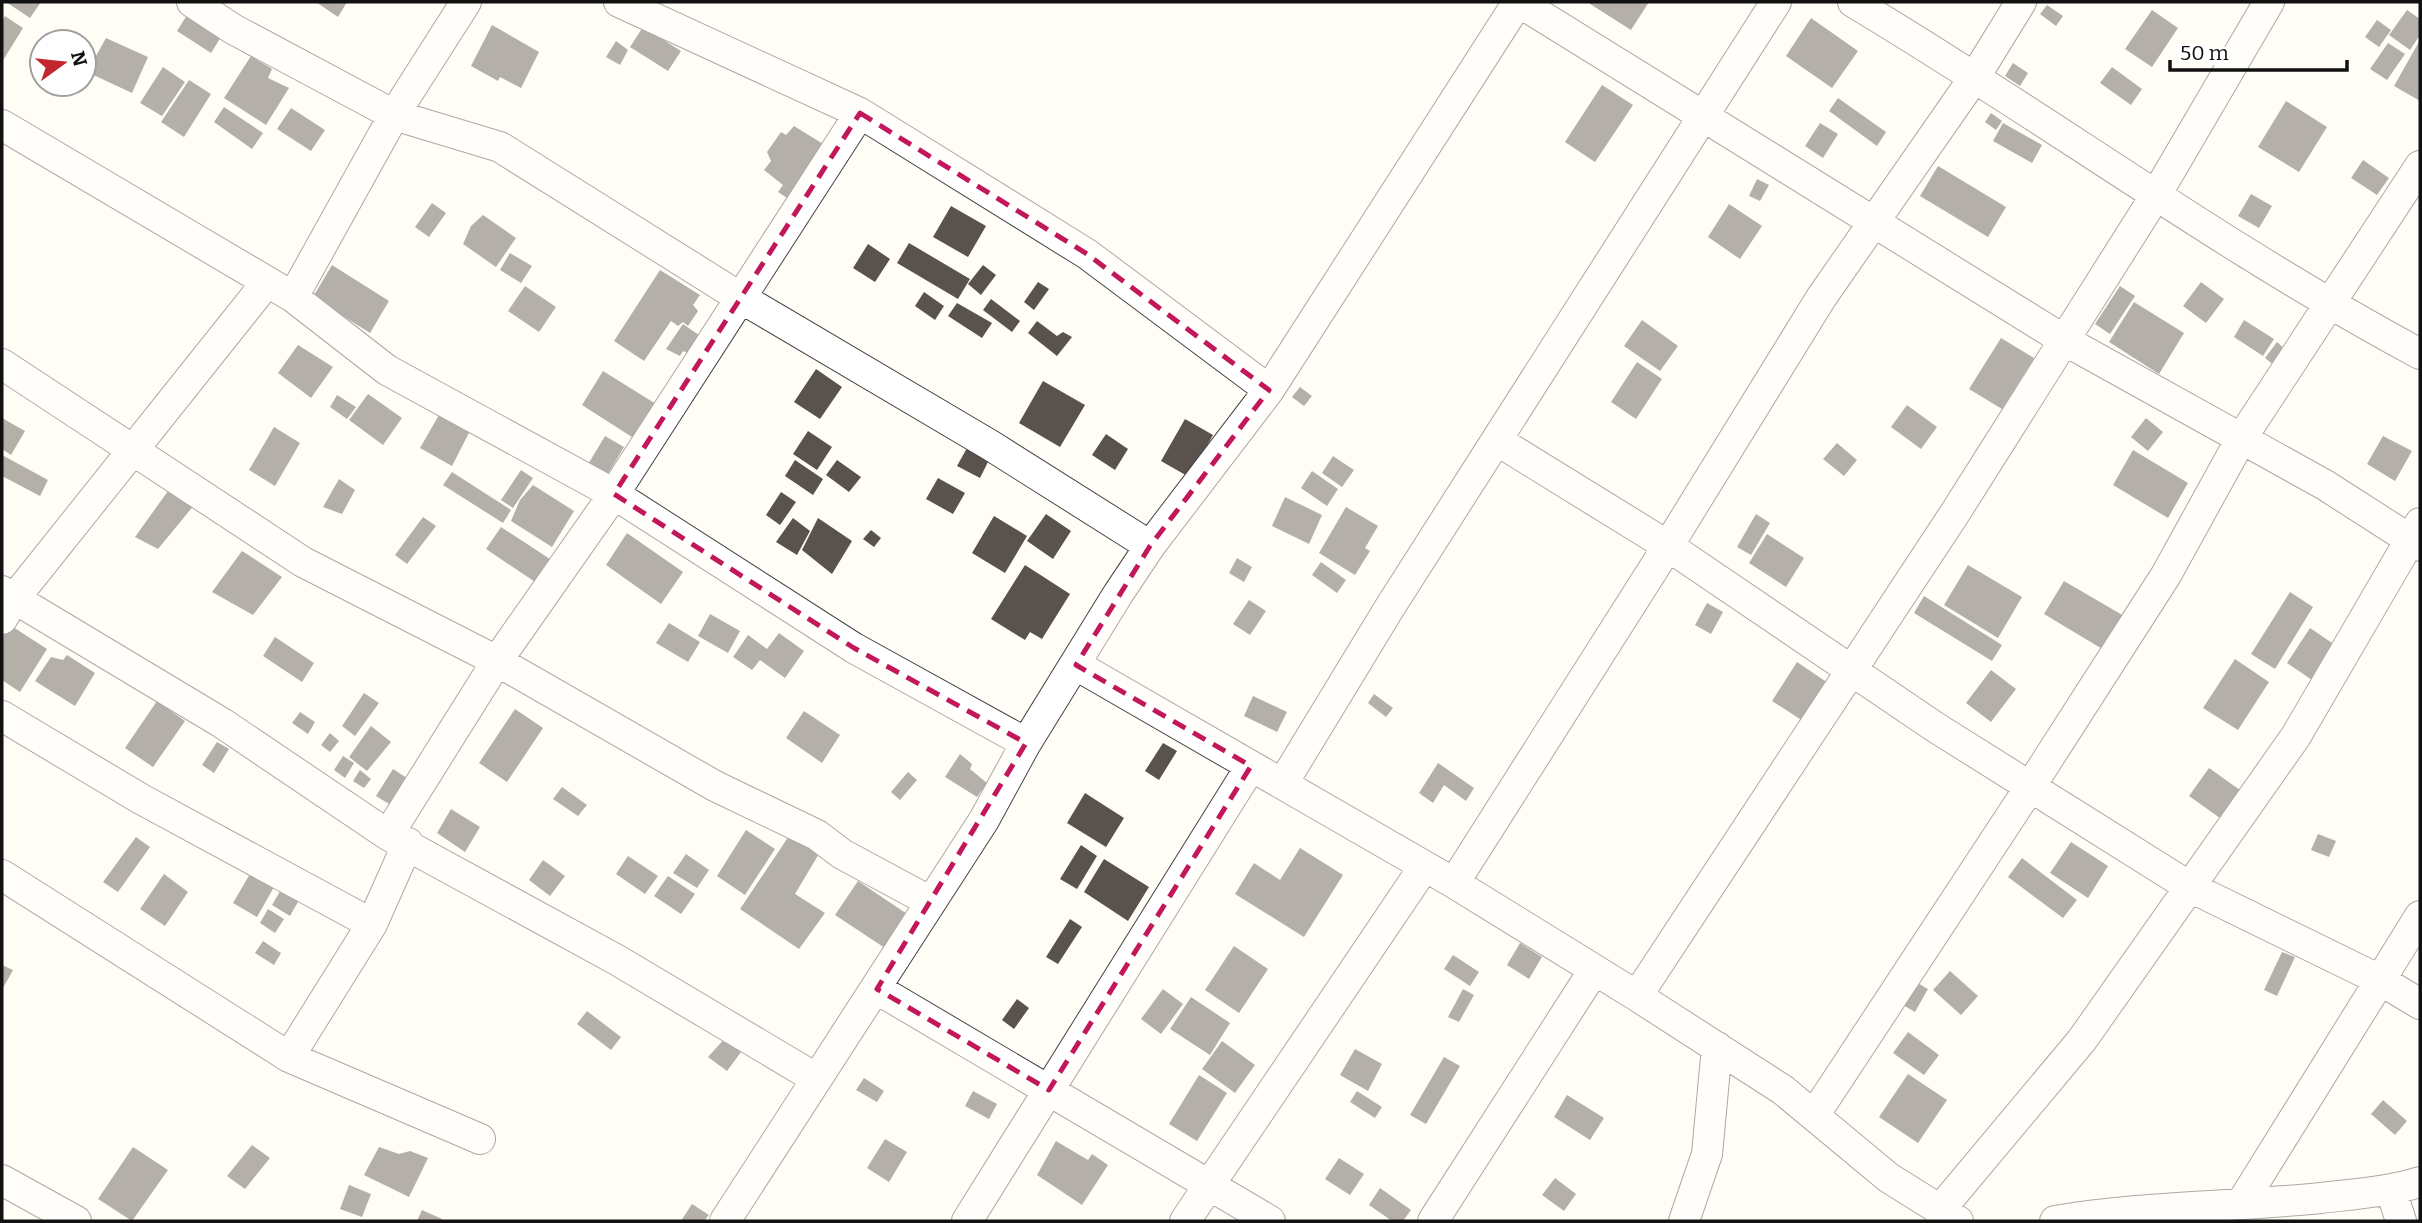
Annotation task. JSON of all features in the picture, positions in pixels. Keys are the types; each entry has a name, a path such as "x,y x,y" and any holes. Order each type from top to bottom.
{"street":[{"path":"192,2 233,29 394,115 500,148 741,298 990,445 1150,546"},
{"path":"293,297 394,115 466,2"},
{"path":"619,2 860,113 1087,254 1269,390"},
{"path":"725,1221 984,820 1026,743 1150,546 1269,390 1518,2 2064,340 2417,536 2296,736 2190,887 2082,1040 1937,1218 1815,1114 1717,1047 1454,883 1076,665"},
{"path":"1283,783 1390,607 1776,2"},
{"path":"1853,2 1976,75 2156,195 2327,304 2420,354"},
{"path":"1454,883 1871,222 1976,75 2021,2"},
{"path":"1636,996 1955,513 2156,195 2269,2"},
{"path":"289,1057 372,924 398,839 497,661 614,494 860,113"},
{"path":"2,125 293,297 387,370 614,494 854,648 1026,743"},
{"path":"1815,1114 2166,575 2242,439 2327,304 2420,166"},
{"path":"267,282 134,450 6,603 222,723 398,839 617,960 817,1079"},
{"path":"2,364 303,562 497,661 715,786 817,835 842,854 931,902"},
{"path":"1498,441 1668,546 1849,672 2190,887 2380,980 2420,1004"},
{"path":"2,716 141,799 372,924"},
{"path":"967,1221 1251,766"},
{"path":"1185,1221 1424,867"},
{"path":"2,875 289,1057 480,1139"},
{"path":"2241,1204 2420,916"},
{"path":"1433,1221 1594,970"},
{"path":"877,989 1269,1221"},
{"path":"1684,1221 1707,1154 1717,1047"},
{"path":"2055,1221 2241,1204 2294,1211 2420,1182"},
{"path":"3,1183 76,1221"},
{"path":"2391,1190 2402,1221"}],"highlighted area":[{"path":"860,113 1087,254 1269,390 1150,546 1076,665 1251,766 1049,1090 877,989 1026,743 854,648 614,494"}],"building":[{"path":"6,2 41,2 30,18"},
{"path":"316,2 347,2 338,17"},
{"path":"1587,2 1649,2 1631,30"},
{"path":"2047,5 2063,16 2056,26 2040,14"},
{"path":"2152,10 2178,28 2152,67 2125,49"},
{"path":"2407,10 2420,19 2420,35 2410,50 2389,35"},
{"path":"187,15 221,37 211,53 177,31"},
{"path":"5,16 23,28 2,62 2,21"},
{"path":"1811,18 1858,51 1832,88 1786,56"},
{"path":"2377,20 2391,30 2379,47 2365,37"},
{"path":"492,25 539,52 521,88 500,77 498,81 471,66"},
{"path":"643,27 681,51 668,71 630,47"},
{"path":"106,38 148,57 132,93 98,77 98,52"},
{"path":"2420,40 2420,101 2394,86"},
{"path":"616,41 628,50 620,65 606,57"},
{"path":"2388,43 2405,54 2387,80 2370,69"},
{"path":"251,56 272,69 268,78 289,88 266,125 224,98"},
{"path":"2013,63 2028,73 2020,86 2005,76"},
{"path":"163,67 185,82 162,116 140,103"},
{"path":"2112,67 2142,89 2131,105 2100,83"},
{"path":"189,80 211,94 184,137 161,122"},
{"path":"1602,85 1633,105 1595,162 1565,142"},
{"path":"1838,98 1886,132 1877,146 1829,111"},
{"path":"2286,101 2327,127 2299,172 2258,147"},
{"path":"224,107 263,133 252,149 214,122"},
{"path":"291,108 325,130 311,151 277,129"},
{"path":"1991,113 2002,121 1996,130 1985,122"},
{"path":"1820,123 1838,134 1823,158 1805,146"},
{"path":"2003,123 2042,145 2032,163 1993,141"},
{"path":"794,126 828,147 790,200 778,192 783,185 764,170 771,161 767,152 781,132 786,135"},
{"path":"2363,160 2389,178 2377,195 2351,178"},
{"path":"1938,166 2006,207 1988,237 1920,196"},
{"path":"1757,179 1769,185 1760,201 1749,196"},
{"path":"2251,194 2272,206 2259,228 2238,216"},
{"path":"432,203 446,213 429,237 415,227"},
{"path":"1729,204 1762,226 1740,259 1708,237"},
{"path":"951,206 986,226 968,257 933,237"},
{"path":"483,215 516,238 496,267 463,244 471,226"},
{"path":"909,243 970,279 958,299 897,263"},
{"path":"868,244 890,259 875,282 853,268"},
{"path":"510,253 532,266 521,283 500,270"},
{"path":"332,265 389,301 370,333 313,297"},
{"path":"983,265 996,275 981,295 968,284"},
{"path":"660,270 700,295 693,305 698,311 688,326 683,322 678,326 671,321 644,361 614,341"},
{"path":"1038,282 1049,289 1034,310 1024,302"},
{"path":"2201,282 2224,299 2206,323 2183,306"},
{"path":"525,286 556,307 539,332 508,311"},
{"path":"2120,286 2135,296 2110,334 2095,324"},
{"path":"924,292 944,306 935,320 915,306"},
{"path":"991,299 1020,321 1012,332 983,310"},
{"path":"2134,302 2184,333 2159,374 2109,342"},
{"path":"957,303 992,323 982,338 948,316"},
{"path":"1642,320 1678,346 1660,371 1624,346"},
{"path":"2244,320 2274,339 2263,356 2234,337"},
{"path":"1037,321 1057,336 1063,332 1072,337 1057,356 1028,333"},
{"path":"683,324 706,340 695,356 683,351 680,356 666,349"},
{"path":"2001,338 2034,358 2002,409 1969,389"},
{"path":"2277,342 2287,351 2275,366 2265,358"},
{"path":"298,345 333,367 311,398 278,373"},
{"path":"1637,362 1662,379 1636,419 1611,402"},
{"path":"816,369 842,387 820,419 794,402"},
{"path":"603,371 656,404 635,439 582,405"},
{"path":"1043,381 1085,405 1060,447 1019,423"},
{"path":"1300,387 1312,396 1304,406 1292,397"},
{"path":"368,394 402,418 383,445 349,420"},
{"path":"337,395 356,407 347,419 330,407"},
{"path":"1907,405 1937,427 1921,449 1891,427"},
{"path":"439,415 450,422 453,415 472,427 452,466 420,448"},
{"path":"2,418 25,431 11,455 2,449"},
{"path":"2146,418 2163,432 2148,451 2131,437"},
{"path":"1185,419 1213,435 1189,477 1161,461"},
{"path":"274,427 300,443 275,486 249,470"},
{"path":"808,431 832,447 817,470 793,454"},
{"path":"1106,434 1128,449 1115,470 1092,455"},
{"path":"605,436 624,447 606,477 587,466"},
{"path":"2383,436 2412,451 2395,481 2367,464"},
{"path":"1837,443 1857,460 1844,476 1823,459"},
{"path":"967,448 989,460 980,478 957,466"},
{"path":"2133,450 2188,483 2168,518 2113,485"},
{"path":"2,455 48,480 40,496 2,476"},
{"path":"1333,456 1354,470 1342,487 1322,473"},
{"path":"795,460 823,479 813,495 785,476"},
{"path":"837,460 861,477 849,492 826,475"},
{"path":"521,470 533,478 513,508 501,500"},
{"path":"1312,471 1338,489 1327,506 1301,488"},
{"path":"452,472 511,510 503,523 443,485"},
{"path":"938,478 965,493 953,514 926,499"},
{"path":"339,479 355,490 342,514 323,507"},
{"path":"173,484 195,504 158,549 135,537"},
{"path":"533,485 574,511 552,547 511,521 520,500"},
{"path":"781,492 796,502 780,525 766,515"},
{"path":"1285,497 1322,515 1309,544 1272,526"},
{"path":"1346,507 1378,526 1365,548 1370,551 1355,575 1319,553"},
{"path":"1046,514 1071,531 1053,559 1027,541"},
{"path":"1756,514 1770,523 1751,555 1737,547"},
{"path":"994,516 1027,536 1005,573 972,553"},
{"path":"423,517 436,526 407,564 395,555"},
{"path":"793,518 810,531 797,555 776,542"},
{"path":"818,518 852,541 832,574 802,550"},
{"path":"501,527 556,563 541,586 486,549"},
{"path":"871,530 881,538 874,547 863,539"},
{"path":"627,533 683,572 661,604 606,565"},
{"path":"1767,534 1804,558 1786,587 1749,563"},
{"path":"242,551 282,577 253,615 212,592"},
{"path":"1237,558 1252,567 1244,582 1229,573"},
{"path":"1321,562 1346,580 1337,593 1312,575"},
{"path":"1025,565 1070,594 1042,639 1030,632 1025,640 991,619"},
{"path":"1968,565 2022,597 1998,638 1944,605"},
{"path":"2064,581 2124,616 2104,650 2044,614"},
{"path":"2290,592 2313,607 2275,669 2251,654"},
{"path":"1924,596 2002,645 1992,661 1914,613"},
{"path":"1249,600 1266,611 1250,635 1233,624"},
{"path":"1707,603 1723,612 1711,634 1695,625"},
{"path":"710,614 740,631 728,653 698,636"},
{"path":"669,623 700,642 688,662 656,643"},
{"path":"10,625 47,649 20,692 2,680 2,638"},
{"path":"2310,628 2341,649 2318,684 2287,663"},
{"path":"779,633 804,651 785,678 760,660 752,670 733,657 748,635 767,649"},
{"path":"275,637 314,663 302,682 263,656"},
{"path":"67,655 95,673 75,706 35,681 51,657 63,660"},
{"path":"2235,659 2269,682 2238,730 2203,708"},
{"path":"1797,662 1828,683 1803,721 1772,701"},
{"path":"1991,670 2016,689 1991,722 1966,703"},
{"path":"364,693 379,703 355,736 342,726"},
{"path":"1374,694 1393,708 1386,717 1368,703"},
{"path":"1253,696 1287,712 1277,732 1244,716"},
{"path":"157,701 185,721 153,767 125,748"},
{"path":"515,709 543,728 507,782 479,763"},
{"path":"804,711 840,735 822,763 786,738"},
{"path":"300,712 315,722 308,734 292,723"},
{"path":"371,726 391,742 367,771 349,757"},
{"path":"330,733 339,741 330,752 321,745"},
{"path":"217,742 229,749 214,773 202,765"},
{"path":"1163,743 1177,751 1159,780 1145,771"},
{"path":"960,754 972,764 970,769 987,783 977,797 945,777"},
{"path":"343,756 354,763 345,778 334,770"},
{"path":"1438,763 1474,788 1466,801 1444,785 1433,803 1419,793"},
{"path":"2209,768 2247,795 2227,823 2189,796"},
{"path":"393,769 410,780 394,807 376,796"},
{"path":"360,770 371,779 364,788 353,781"},
{"path":"908,772 917,780 900,800 891,792"},
{"path":"562,787 587,805 578,816 553,799"},
{"path":"1085,793 1124,818 1106,847 1067,823"},
{"path":"451,809 480,827 465,852 437,833"},
{"path":"795,827 823,847 795,894 825,913 799,949 740,909"},
{"path":"746,830 775,849 745,895 717,876"},
{"path":"2318,834 2336,841 2329,857 2311,850"},
{"path":"136,837 150,847 118,892 103,882"},
{"path":"2071,842 2108,866 2088,898 2050,873"},
{"path":"1081,845 1097,856 1077,889 1060,879"},
{"path":"1300,848 1343,875 1304,937 1235,894 1254,863 1280,880"},
{"path":"686,854 709,870 697,888 673,873"},
{"path":"628,856 658,876 645,894 616,874"},
{"path":"2022,858 2077,900 2063,918 2008,877"},
{"path":"1104,859 1149,887 1128,921 1084,892"},
{"path":"543,860 565,876 550,896 529,880"},
{"path":"254,867 278,880 257,917 233,903"},
{"path":"164,874 188,892 165,926 140,909"},
{"path":"668,876 695,894 681,914 654,896"},
{"path":"858,881 916,920 894,954 835,915"},
{"path":"285,883 303,893 290,916 272,905"},
{"path":"268,909 284,919 275,933 260,923"},
{"path":"1070,919 1082,927 1058,964 1046,957"},
{"path":"263,941 281,953 274,965 255,953"},
{"path":"1520,943 1542,957 1529,979 1507,965"},
{"path":"1234,946 1268,969 1239,1013 1205,990"},
{"path":"2282,952 2295,957 2277,996 2264,990"},
{"path":"1453,955 1479,972 1470,986 1444,969"},
{"path":"2,965 13,970 2,990"},
{"path":"1950,971 1978,996 1961,1015 1933,990"},
{"path":"1909,978 1928,989 1915,1012 1896,1001"},
{"path":"1163,989 1183,1004 1161,1034 1141,1019"},
{"path":"1463,989 1474,995 1459,1022 1448,1017"},
{"path":"1191,997 1230,1023 1210,1055 1170,1029"},
{"path":"1017,999 1029,1008 1014,1029 1002,1020"},
{"path":"587,1011 621,1037 611,1050 577,1024"},
{"path":"1908,1032 1939,1055 1924,1075 1893,1053"},
{"path":"726,1037 747,1044 727,1071 708,1057"},
{"path":"1222,1041 1255,1065 1235,1093 1202,1069"},
{"path":"1355,1049 1382,1064 1368,1091 1340,1075"},
{"path":"1444,1057 1460,1066 1426,1124 1410,1115"},
{"path":"1908,1074 1947,1100 1918,1143 1879,1117"},
{"path":"1199,1075 1227,1093 1197,1141 1169,1124"},
{"path":"864,1078 884,1091 877,1102 856,1090"},
{"path":"973,1091 997,1104 989,1119 965,1106"},
{"path":"1357,1091 1382,1107 1375,1118 1350,1102"},
{"path":"1567,1095 1604,1118 1590,1140 1554,1117"},
{"path":"2383,1100 2407,1121 2395,1135 2371,1114"},
{"path":"885,1139 907,1152 889,1182 867,1168"},
{"path":"1056,1141 1088,1160 1092,1154 1108,1165 1082,1205 1037,1175"},
{"path":"252,1145 270,1158 245,1189 227,1176"},
{"path":"133,1147 168,1170 132,1221 98,1199"},
{"path":"379,1147 399,1154 410,1151 428,1158 409,1197 364,1175"},
{"path":"1339,1158 1364,1174 1350,1195 1325,1179"},
{"path":"1555,1178 1576,1194 1564,1211 1542,1195"},
{"path":"349,1185 371,1194 362,1217 340,1209"},
{"path":"1380,1188 1411,1210 1403,1221 1392,1221 1369,1205"},
{"path":"692,1204 709,1215 704,1221 681,1221"},
{"path":"422,1210 442,1219 441,1221 417,1221"}]}
